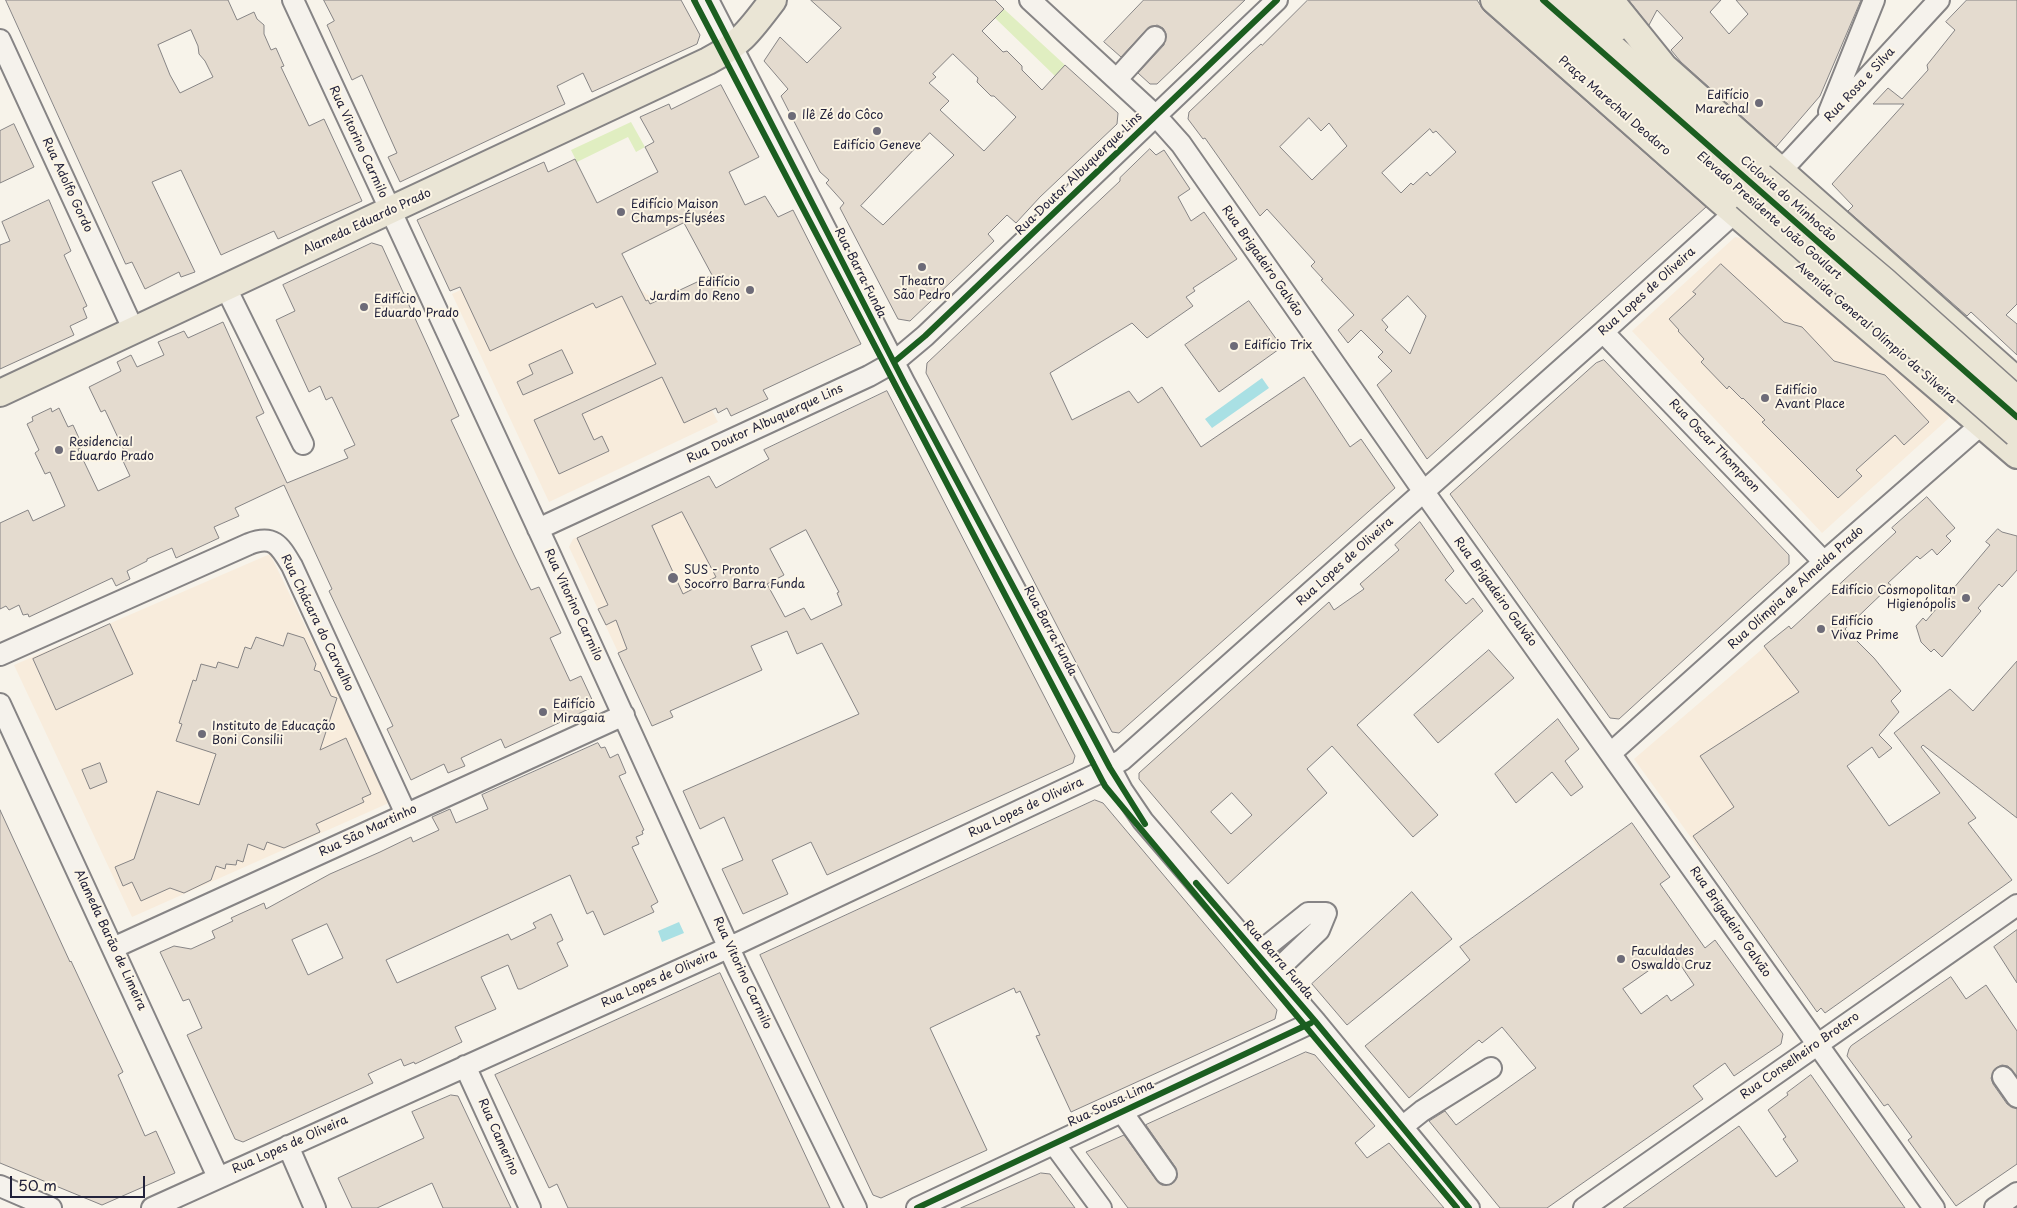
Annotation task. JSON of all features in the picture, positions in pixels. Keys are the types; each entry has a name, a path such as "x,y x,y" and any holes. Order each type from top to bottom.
{"highway":[{"name":"Elevado Presidente João Goulart","path":"1521,0 2017,433"},
{"name":"Elevado Presidente João Goulart","path":"1556,0 1883,281 2017,401"}],"main road":[{"name":"Alameda Eduardo Prado","path":"0,393 708,62 732,48 751,30 773,0"},
{"name":"Praça Marechal Deodoro","path":"1494,0 1734,212"},
{"path":"1588,0 2017,381"},
{"path":"1610,0 1664,67"},
{"name":"Avenida General Olímpio da Silveira","path":"1734,212 2017,455"}],"street":[{"name":"Rua Vitorino Carmilo","path":"293,0 624,715 739,970 856,1208"},
{"name":"Rua Barra Funda","path":"708,0 894,362 1110,768 1143,820 1315,1021 1469,1208"},
{"name":"Rua Brigadeiro Galvão","path":"1030,0 1156,116 1181,144 1424,492 1611,753 1816,1045 1934,1208"},
{"name":"Rua Doutor Albuquerque Lins","path":"538,529 860,380 894,362 925,336 1277,0"},
{"path":"1825,123 1874,0"},
{"name":"Rua Rosa e Silva","path":"1781,170 1939,0"},
{"path":"1117,79 1155,37"},
{"name":"Rua Adolfo Gordo","path":"0,40 134,331"},
{"name":"Rua Lopes de Oliveira","path":"152,1208 730,947 1110,768 1131,753 1424,492 1781,170"},
{"path":"226,288 303,444"},
{"name":"Rua Oscar Thompson","path":"1603,332 1824,562"},
{"name":"Rua Olímpia de Almeida Prado","path":"1611,753 1824,562 1982,425 2017,390"},
{"name":"Rua Chácara do Carvalho","path":"0,656 234,550 258,540 267,539 276,543 292,566 406,814"},
{"name":"Alameda Barão de Limeira","path":"0,704 218,1177"},
{"name":"Rua São Martinho","path":"113,948 624,715"},
{"name":"Rua Conselheiro Brotero","path":"1584,1208 2017,905"},
{"path":"1257,954 1308,913 1326,913 1319,930 1274,973"},
{"name":"Rua Sousa Lima","path":"917,1208 1315,1021"},
{"name":"Rua Camerino","path":"465,1066 530,1208"},
{"path":"1402,1127 1422,1111 1490,1068"},
{"path":"2002,1077 2017,1097"},
{"path":"1122,1112 1166,1174"},
{"path":"1054,1144 1101,1208"},
{"path":"288,1146 315,1208"},
{"path":"0,1186 51,1208"},
{"path":"1995,1208 2017,1193"}],"shaded area":[{"path":"1735,237 1754,240 1945,406 1949,418 1822,533 1632,331"},
{"path":"564,241 595,308 639,288 655,301 718,422 549,502 452,294"},
{"name":"SUS - Pronto Socorro Barra Funda","path":"709,476 785,617 624,665 569,547 573,539"},
{"name":"Instituto de Educação Boni Consilii","path":"270,554 391,802 132,917 14,665"},
{"path":"1789,626 1873,733 1700,850 1634,759"}],"green space":[{"path":"1004,9 1065,65 1055,76 995,18"},
{"path":"631,122 645,147 636,152 628,137 577,162 571,150"}],"water":[{"path":"1262,378 1269,388 1212,428 1205,419"},
{"path":"679,922 684,933 662,942 658,931"}],"building":[{"path":"6,0 228,0 237,20 254,12 257,19 264,25 264,34 271,50 276,48 284,66 281,67 309,126 324,119 362,201 278,239 274,231 221,255 181,170 152,182 195,272 181,277 179,272 145,289 132,262 126,264","holes":["191,30 198,46 199,54 213,77 180,93 170,75 158,45"]},
{"path":"324,0 681,0 700,35 697,44 592,92 583,73 557,86 565,104 400,182 388,157 397,153 362,75 352,80 327,25 334,21"},
{"path":"811,0 995,0 1004,9 982,31 1003,52 1007,51 1022,66 1022,70 1042,90 1065,65 1118,113 1117,124 1040,197 1016,223 1007,215 988,234 994,241 910,321 898,319 840,208 844,203 826,183 829,180 820,172 781,96 788,89 764,61 780,37 807,63 841,28","holes":["953,54 978,78 977,82 1016,117 984,151 940,110 949,101 929,83 936,77 933,74","930,133 954,155 883,225 861,206"]},
{"path":"1144,0 1245,0 1157,84 1150,84 1138,73 1164,45 1166,34 1163,28 1157,25 1147,29 1121,57 1104,42"},
{"path":"1308,0 1477,0 1484,11 1706,207 1427,459 1377,385 1392,371 1378,357 1383,352 1361,330 1348,343 1338,330 1354,315 1321,280 1323,279 1311,266 1315,262 1267,209 1260,216 1205,138 1203,139 1188,119 1189,112","holes":["1309,118 1321,131 1329,123 1347,146 1312,180 1280,147","1430,129 1433,133 1436,131 1456,152 1430,176 1427,172 1401,193 1382,173","1408,296 1426,316 1410,354 1385,330 1388,327 1382,320"]},
{"path":"1629,0 1721,0 1710,12 1729,34 1748,14 1736,0 1861,0 1820,96 1776,147 1681,62 1671,50 1683,38 1657,10 1649,25"},
{"path":"1967,0 2017,0 2017,304 2006,315 2017,324 2017,355 1971,312 1967,316 1848,211 1853,206 1832,184 1904,104 1873,104 1888,88 1902,99 1928,70 1927,65 1955,30 1946,22"},
{"path":"721,85 759,157 729,172 745,205 765,196 778,217 793,210 861,344 763,390 768,399 731,416 727,408 718,413 716,408 684,423 662,377 582,414 594,440 602,436 609,451 559,474 534,420 656,364 622,296 596,308 593,303 490,351 460,287 450,291 417,220 544,162 548,172 575,159 597,203 658,172 645,147 654,142 640,117 669,104 671,109","holes":["684,223 712,275 650,304 648,300 646,301 622,254"]},
{"path":"14,124 34,167 0,183 0,131"},
{"path":"1150,149 1156,155 1164,150 1190,189 1178,197 1191,221 1204,212 1237,259 1193,288 1195,291 1186,297 1193,306 1147,338 1132,323 1050,373 1072,420 1129,391 1138,403 1162,387 1201,447 1304,377 1350,447 1361,439 1395,488 1119,733 1112,732 926,373 927,363 1120,181 1120,178"},
{"path":"49,200 71,251 64,255 87,306 83,308 87,318 70,326 74,335 0,369 0,245 10,241 2,222"},
{"path":"372,243 382,246 429,349 459,416 451,420 514,555 531,590 539,587 561,633 550,638 570,681 581,676 595,706 505,748 501,739 461,758 465,766 448,773 444,764 411,780 387,729 393,726 329,591 332,589 284,485 235,508 239,516 214,527 219,538 176,558 172,548 147,559 147,561 127,571 130,579 116,586 112,578 29,617 28,614 23,615 19,605 9,610 6,606 0,609 0,523 28,510 33,521 65,506 50,472 45,474 35,453 39,450 27,424 33,421 32,417 51,408 52,412 59,408 68,427 73,425 83,447 78,449 98,491 130,476 123,461 128,459 105,410 101,412 89,387 121,371 117,362 131,355 137,367 164,355 158,342 184,331 188,338 223,322 264,413 256,417 287,483 348,458 344,450 355,445 332,397 326,400 320,386 309,392 276,320 295,311 283,285"},
{"path":"1721,264 1784,322 1802,327 1834,361 1885,375 1929,422 1904,445 1895,435 1856,470 1862,476 1838,498 1762,422 1765,420 1743,398 1729,386 1727,389 1701,362 1704,359 1669,319 1696,294 1693,292"},
{"name":"Edifício Trix","path":"1249,301 1282,347 1219,392 1185,345"},
{"path":"562,350 573,373 523,395 517,382 533,374 529,365"},
{"path":"1604,360 1789,555 1789,564 1619,719 1610,718 1450,494 1596,363"},
{"path":"887,391 1075,756 1073,763 827,875 811,842 772,860 788,894 743,914 722,869 743,860 724,817 700,829 683,791 859,714 822,643 797,654 787,631 751,646 762,670 670,711 673,717 652,726 618,653 627,649 616,620 606,625 598,609 608,605 577,538 709,476 716,488 769,459 764,450","holes":["682,512 716,577 683,594 652,526","806,530 839,592 837,593 842,605 811,620 804,608 785,617 767,584 784,575 770,549"]},
{"path":"1927,497 1955,528 1946,536 1951,541 1937,555 1932,549 1920,559 1917,556 1888,583 1891,585 1845,629 1874,658 1901,691 1891,701 1899,712 1879,735 1892,748 1879,758 1872,747 1847,766 1889,826 1940,793 1894,733 1950,689 1973,711 2017,661 2017,818 1923,745 1921,747 1976,818 1968,823 2012,880 1825,1013 1821,1008 1817,1012 1693,836 1734,807 1700,756 1799,692 1764,646 1789,626 1791,629 1896,532 1892,528"},
{"path":"1420,522 1454,571 1445,580 1466,604 1473,598 1483,611 1357,725 1438,815 1413,837 1332,746 1307,769 1327,793 1228,884 1139,779 1139,773 1329,602 1334,610 1364,589 1360,584 1399,550 1395,545","holes":["1232,793 1252,815 1231,834 1211,812"]},
{"name":"Edifício Cosmopolitan Higienópolis","path":"1998,529 2017,536 2017,570 2002,587 1999,584 1978,608 1981,611 1942,657 1934,649 1931,652 1921,642 1916,626 1923,618 1926,621 1990,545 1986,542"},
{"path":"110,624 133,674 56,710 33,659"},
{"path":"288,633 304,638 316,664 314,670 320,672 331,696 337,698 320,750 346,738 371,794 362,798 364,802 316,824 320,832 284,848 267,842 264,850 248,844 243,862 237,860 236,865 226,864 225,869 216,866 211,880 184,893 170,888 141,901 132,882 123,886 115,867 134,859 157,791 199,805 216,754 176,741 182,724 179,723 193,680 196,681 201,664 216,668 218,662 238,668 245,647 251,649 256,637 283,646"},
{"path":"1489,650 1514,678 1438,743 1414,715"},
{"path":"1558,719 1579,749 1565,761 1583,787 1571,796 1552,772 1516,803 1495,774"},
{"path":"598,743 601,748 605,747 610,758 618,754 626,773 619,776 644,830 642,831 643,834 636,837 639,844 632,847 658,902 651,906 654,912 604,935 593,911 587,914 570,875 386,960 397,983 508,934 511,940 536,928 533,923 551,914 563,940 557,943 568,966 521,989 518,989 508,965 481,977 496,1009 455,1027 462,1042 415,1064 414,1062 404,1066 401,1059 368,1074 373,1083 243,1142 235,1139 187,1035 202,1028 189,999 183,1001 160,952 174,946 191,949 215,938 212,931 233,921 231,918 264,903 266,909 330,874 411,837 413,842 439,830 432,817 450,809 456,823 488,809 482,795","holes":["327,924 343,958 308,975 292,940"]},
{"path":"100,763 107,782 90,789 82,770"},
{"path":"1095,800 1103,803 1277,1010 1275,1019 1071,1112 1036,1036 1040,1035 1020,991 1016,993 1014,988 930,1028 987,1150 881,1198 873,1195 760,955"},
{"path":"0,810 123,1072 118,1075 145,1136 156,1131 175,1173 102,1205 0,1163"},
{"path":"1632,823 1670,877 1660,884 1705,948 1715,940 1783,1034 1781,1044 1734,1076 1725,1063 1693,1086 1703,1099 1547,1208 1500,1208 1429,1121 1445,1111 1456,1125 1536,1068 1502,1027 1482,1043 1479,1040 1409,1098 1365,1046 1470,960 1460,947","holes":["1673,954 1694,985 1671,1001 1667,995 1641,1014 1623,989"]},
{"path":"1412,892 1452,939 1347,1025 1312,984"},
{"path":"2017,930 2017,983 1994,947"},
{"path":"720,973 830,1208 568,1208 557,1184 549,1188 495,1075"},
{"path":"1951,977 1966,999 1986,985 2017,1031 2017,1076 2008,1066 2002,1065 1996,1068 1991,1078 2007,1104 2017,1109 2017,1164 1956,1206 1908,1140 1912,1137 1888,1104 1884,1106 1847,1056 1851,1046"},
{"path":"1306,1052 1315,1055 1375,1126 1355,1143 1367,1158 1389,1143 1444,1208 1128,1208 1086,1152 1124,1135 1157,1181 1162,1185 1172,1184 1177,1178 1176,1168 1146,1125"},
{"path":"1811,1075 1905,1208 1623,1208 1739,1126 1776,1177 1798,1161 1783,1139 1786,1137 1768,1110"},
{"path":"451,1095 458,1096 511,1208 443,1208 432,1183 377,1208 352,1208 338,1178 424,1138 412,1112"},
{"path":"1041,1173 1050,1174 1075,1208 961,1208"}],"cycle path":[{"path":"694,0 1105,786 1457,1208"},
{"path":"708,0 904,382 1110,768 1145,824"},
{"path":"894,362 925,336 1277,0"},
{"name":"Ciclovia do Minhocão","path":"1543,0 2017,417"},
{"path":"1196,883 1315,1021 1469,1208"},
{"path":"917,1208 1311,1023"}],"place":[{"name":"Edifício Marechal","path":"1759,103"},
{"name":"Ilê Zé do Côco","path":"792,116"},
{"name":"Edifício Geneve","path":"877,131"},
{"name":"Edifício Maison Champs-Élysées","path":"621,212"},
{"name":"Theatro São Pedro","path":"922,267"},
{"name":"Edifício Jardim do Reno","path":"750,290"},
{"name":"Edifício Eduardo Prado","path":"364,307"},
{"name":"Edifício Trix","path":"1234,346"},
{"name":"Edifício Avant Place","path":"1765,398"},
{"name":"Residencial Eduardo Prado","path":"59,450"},
{"name":"SUS - Pronto Socorro Barra Funda","path":"673,578"},
{"name":"Edifício Cosmopolitan Higienópolis","path":"1966,598"},
{"name":"Edifício Vivaz Prime","path":"1821,629"},
{"name":"Edifício Miragaia","path":"543,712"},
{"name":"Instituto de Educação Boni Consilii","path":"202,734"},
{"name":"Faculdades Oswaldo Cruz","path":"1621,959"}]}
